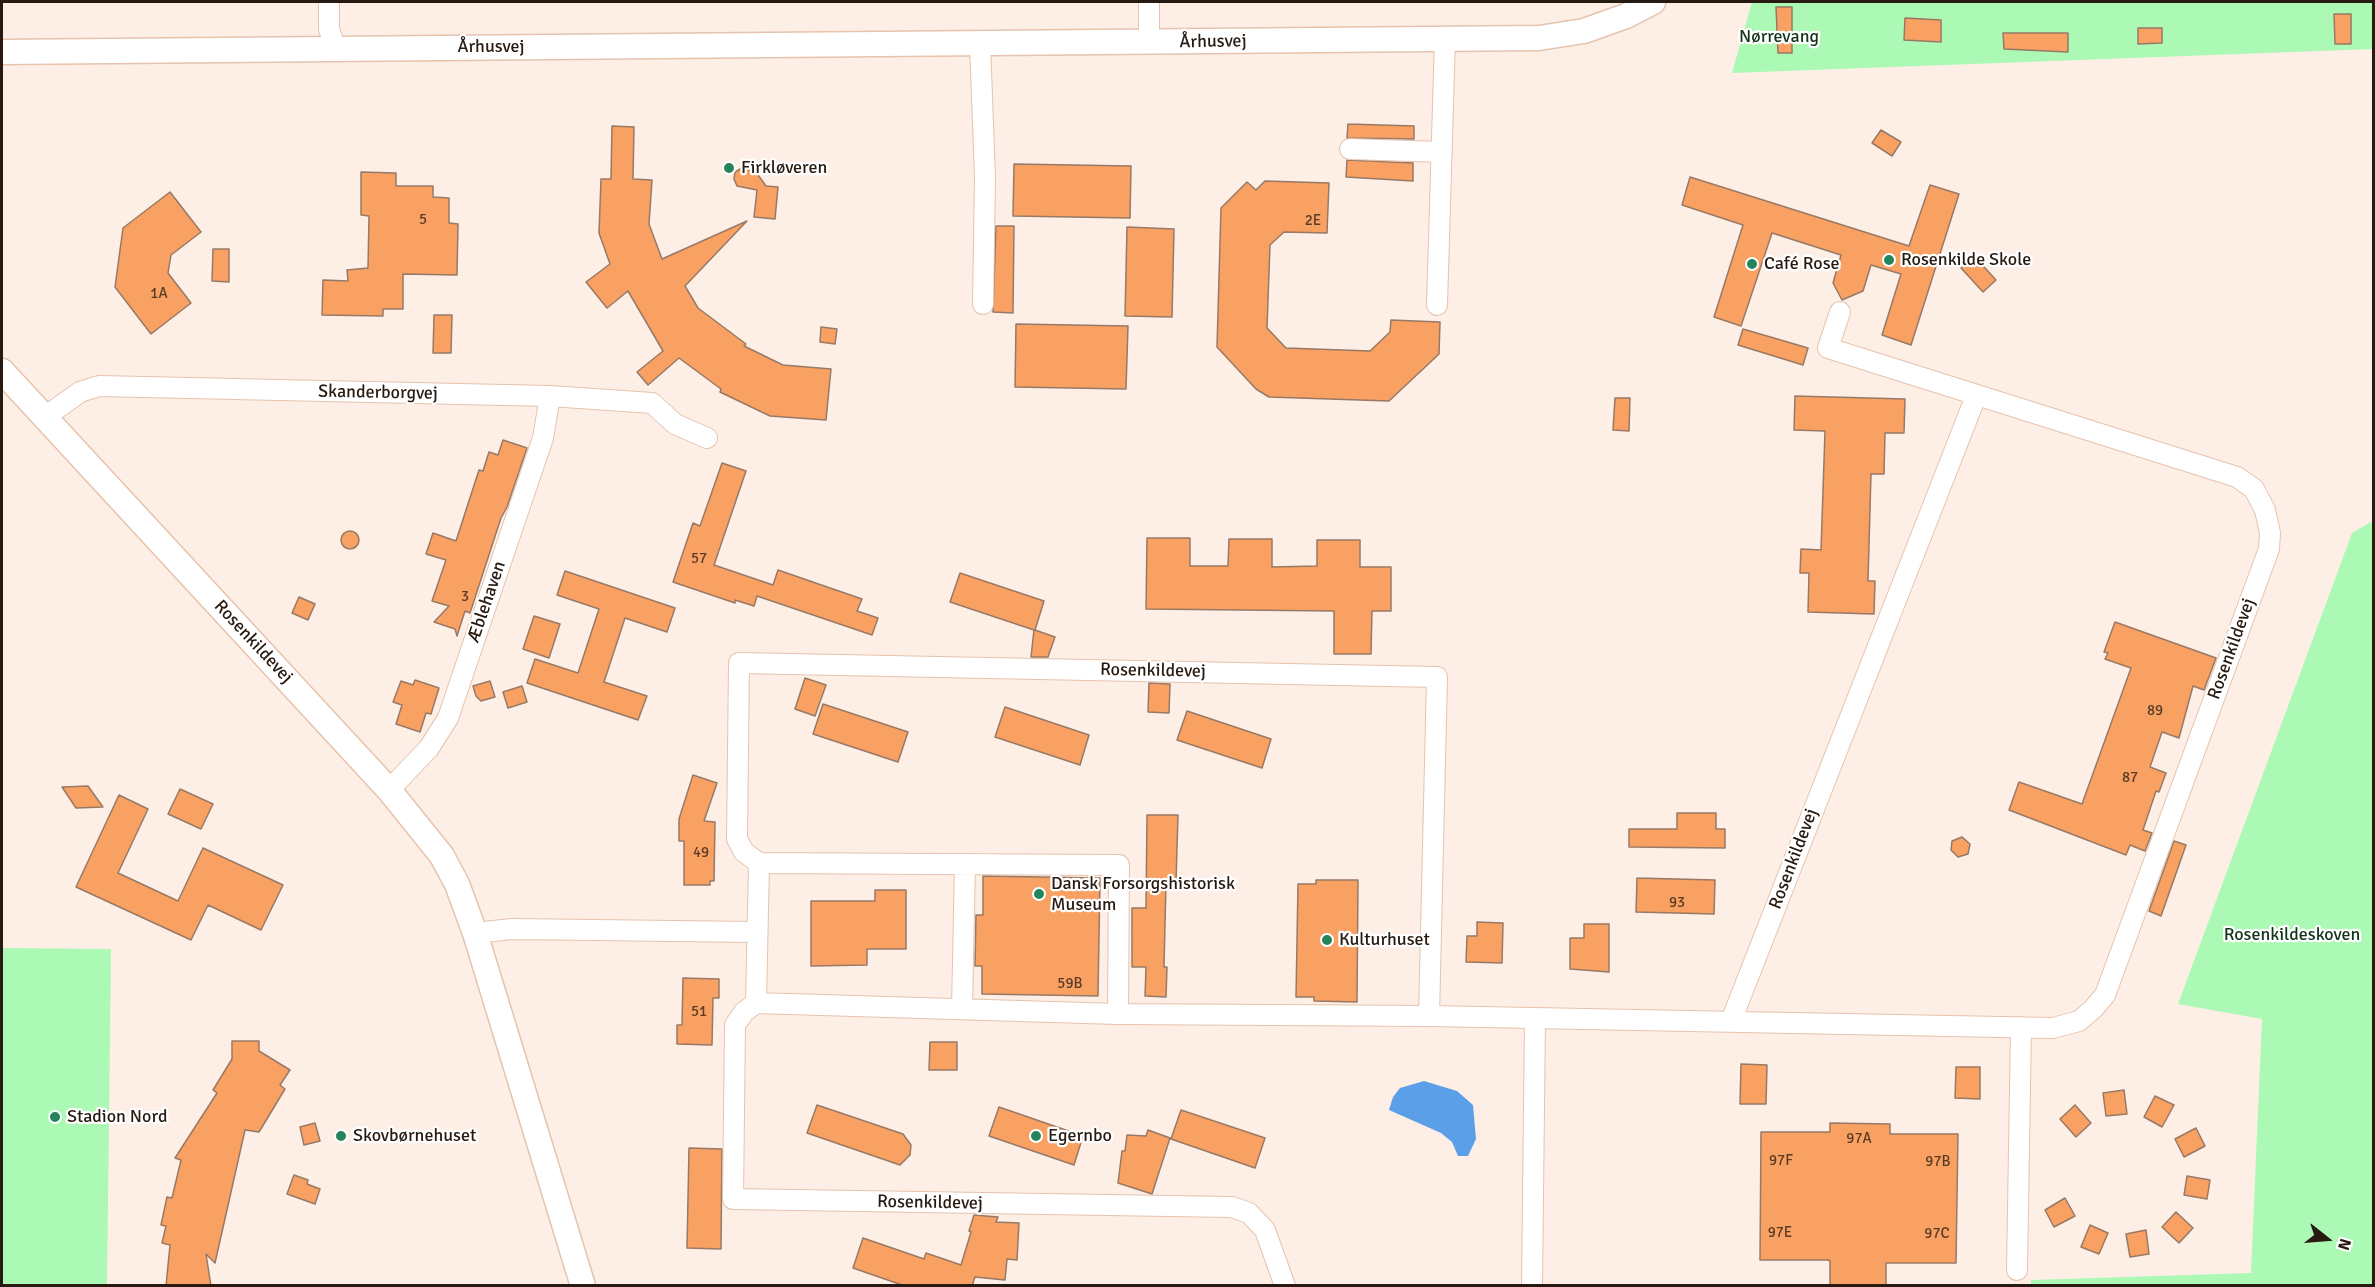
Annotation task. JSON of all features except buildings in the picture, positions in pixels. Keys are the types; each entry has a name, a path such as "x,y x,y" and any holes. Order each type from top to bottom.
{"street":[{"path":"329,2 329,29 335,48"},
{"path":"1149,2 1149,43"},
{"name":"Århusvej","path":"2,52 1539,38 1584,31 1626,16 1653,2"},
{"path":"1437,305 1445,38"},
{"path":"980,43 985,177 983,304"},
{"path":"1350,149 1442,152"},
{"name":"Rosenkildevej","path":"1285,1286 1264,1230 1249,1213 1232,1207 733,1199 735,1025 744,1012 756,1003 1118,1014 1430,1016 2053,1028 2079,1021 2105,996 2265,560 2269,549 2270,533 2265,510 2254,489 2237,477 1828,348 1839,312"},
{"name":"Rosenkildevej","path":"2,370 389,790 442,856 457,884 475,933 583,1286"},
{"name":"Skanderborgvej","path":"45,417 80,392 99,386 550,396 652,404 675,424 707,438"},
{"name":"Æblehaven","path":"389,790 429,748 448,718 543,438 550,396"},
{"name":"Rosenkildevej","path":"1731,1021 1976,396"},
{"name":"Rosenkildevej","path":"759,863 744,852 737,838 739,663 1437,677 1430,1016"},
{"path":"756,1003 759,863 1119,865 1118,1014"},
{"path":"962,1009 965,864"},
{"path":"475,933 512,929 756,932"},
{"path":"1532,1286 1535,1018"},
{"path":"2017,1270 2021,1027"}],"green space":[{"name":"Nørrevang","path":"1752,2 2373,2 2373,49 1732,73"},
{"name":"Rosenkildeskoven","path":"2373,521 2373,1285 2031,1285 2031,1280 2251,1273 2262,1019 2178,1004 2352,533"},
{"name":"Stadion Nord","path":"2,948 111,949 107,1285 2,1285"}],"water":[{"path":"1424,1081 1457,1091 1473,1105 1476,1139 1468,1156 1458,1156 1452,1142 1441,1133 1389,1110 1393,1097 1400,1088"}],"place":[{"name":"Firkløveren","path":"729,168"},
{"name":"Rosenkilde Skole","path":"1889,260"},
{"name":"Café Rose","path":"1752,264"},
{"name":"Dansk Forsorgshistorisk Museum","path":"1039,894"},
{"name":"Kulturhuset","path":"1327,940"},
{"name":"Stadion Nord","path":"55,1117"},
{"name":"Skovbørnehuset","path":"341,1136"},
{"name":"Egernbo","path":"1036,1136"}]}
